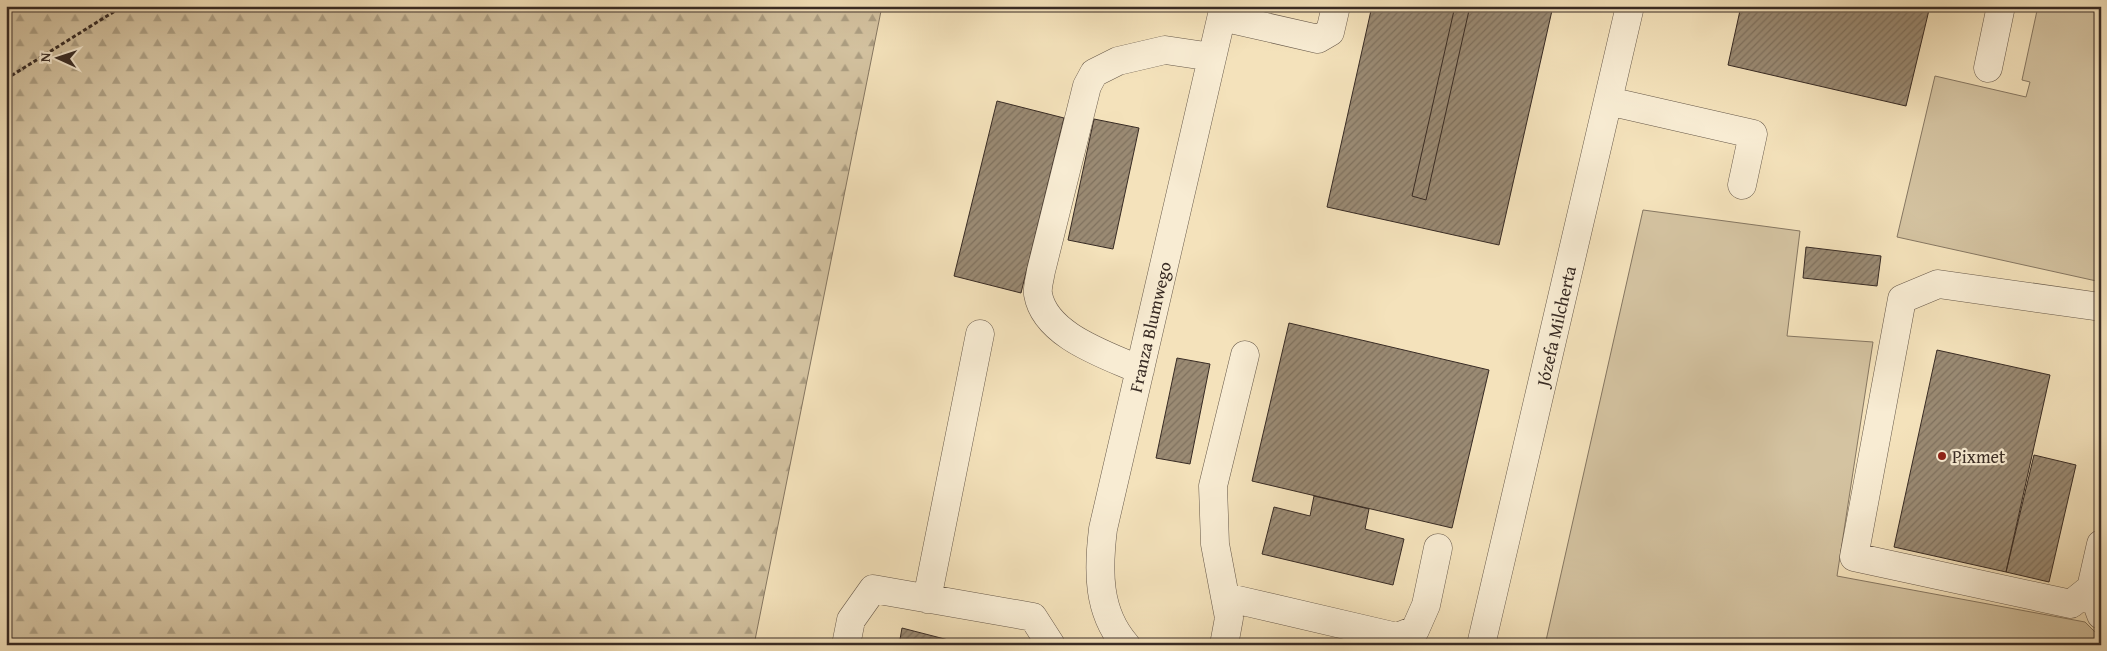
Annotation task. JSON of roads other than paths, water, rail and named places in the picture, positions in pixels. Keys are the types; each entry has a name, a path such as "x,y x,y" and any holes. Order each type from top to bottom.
{"street":[{"path":"1223,12 1318,39 1330,32 1336,6"},
{"name":"Józefa Milcherta","path":"1481,645 1630,6"},
{"path":"1988,68 2001,6"},
{"name":"Franza Blumwego","path":"1126,645 1119,636 1103,601 1099,557 1103,529 1223,12"},
{"path":"1140,370 1082,344 1048,319 1038,294 1041,271 1086,86 1094,73 1118,61 1165,50 1212,57"},
{"path":"1608,100 1753,134 1742,185"},
{"path":"2091,588 2071,604 1854,558 1902,299 1938,284 2101,307"},
{"path":"927,599 980,334"},
{"path":"1224,645 1229,618 1216,544 1213,486 1245,355"},
{"path":"2101,544 2091,588 2101,616"},
{"path":"1225,597 1397,637 1415,630 1426,605 1438,548"},
{"path":"846,645 851,620 873,589 1033,617 1051,645"}],"place":[{"name":"Pixmet","path":"1942,456"}]}
